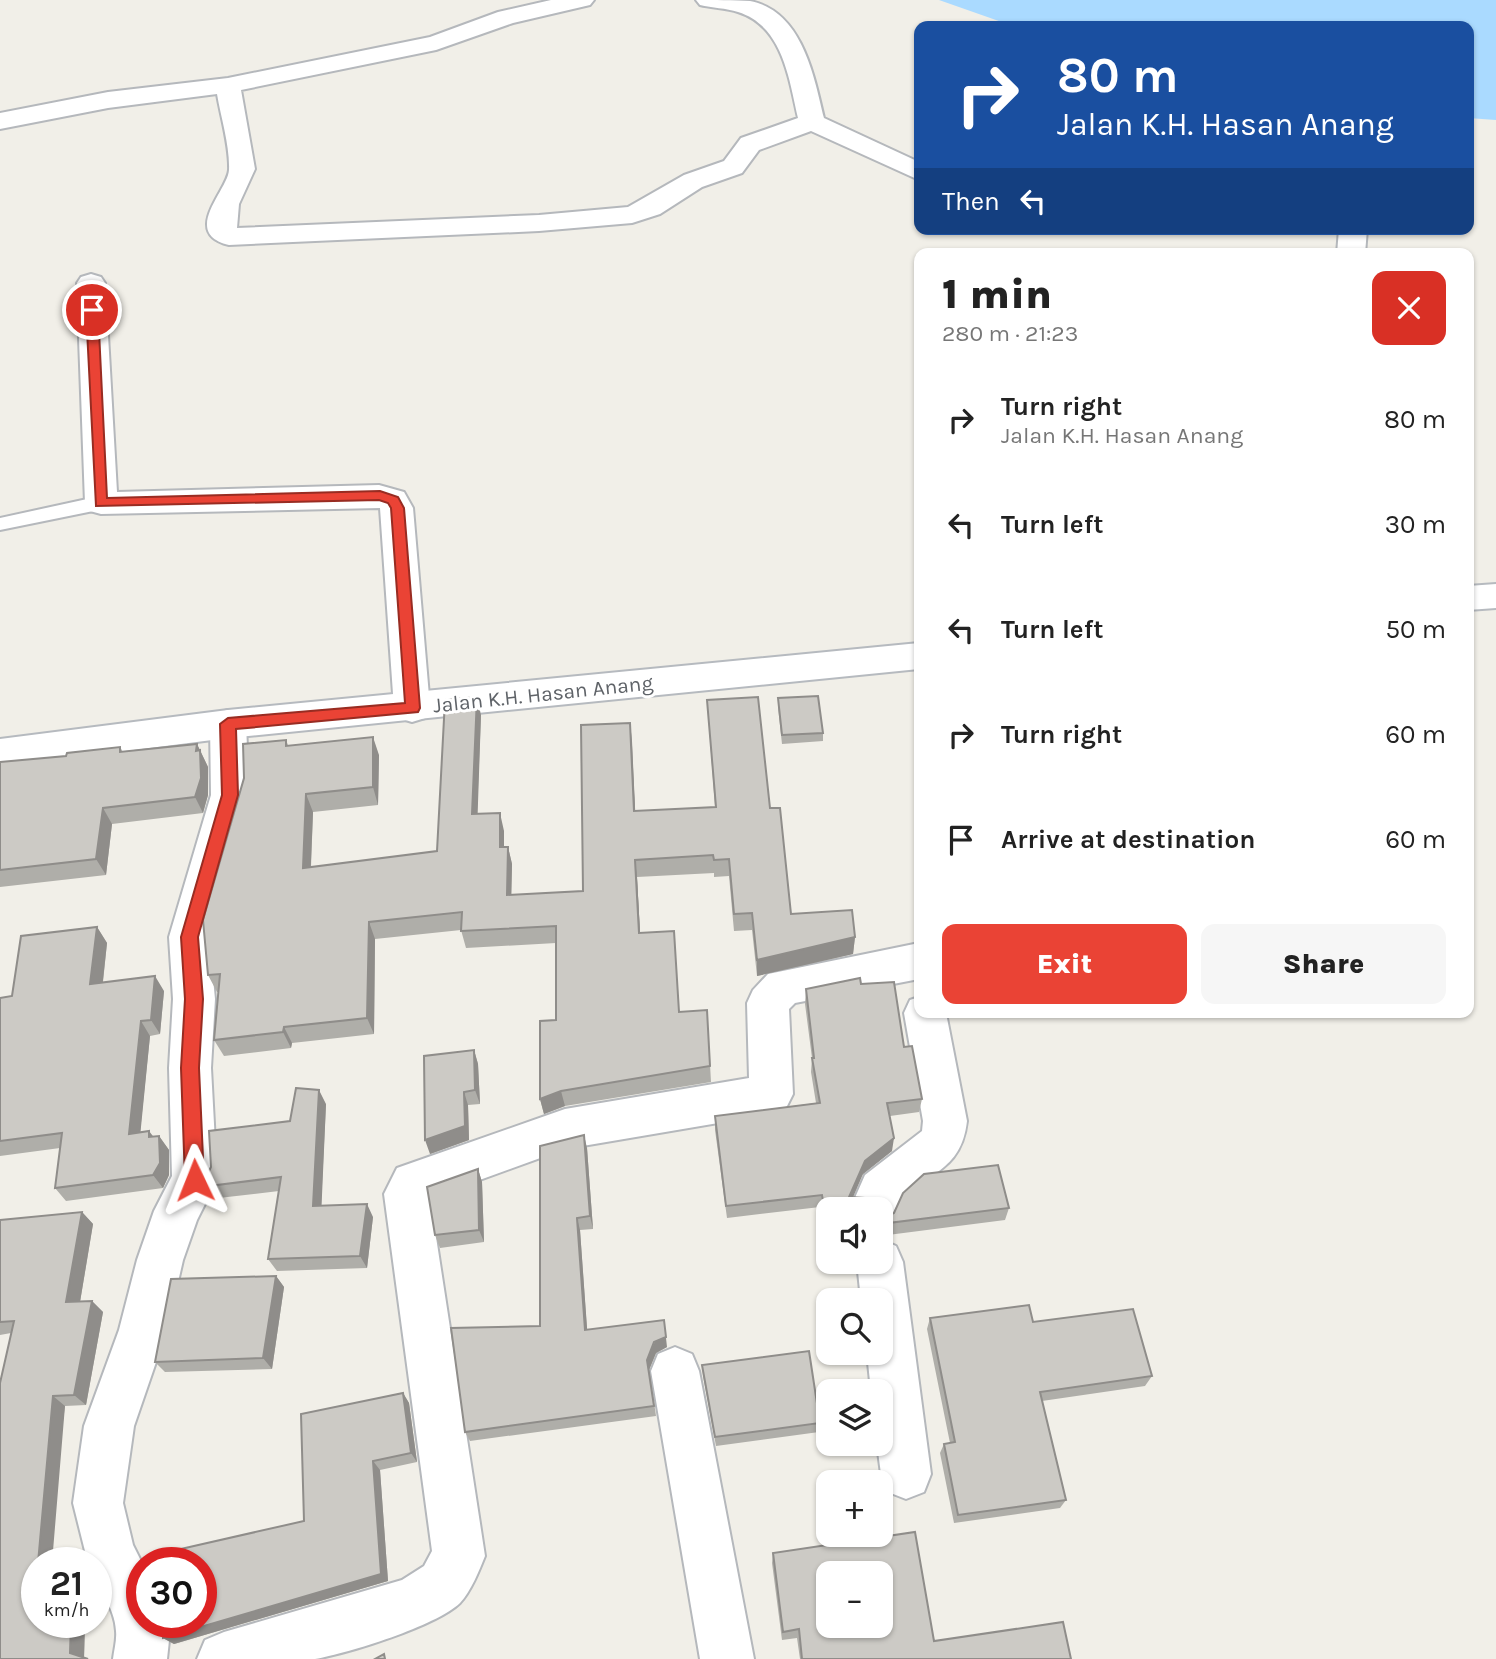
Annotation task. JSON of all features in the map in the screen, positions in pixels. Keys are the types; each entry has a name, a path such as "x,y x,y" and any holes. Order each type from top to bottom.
{"street":[{"path":"0,121 108,100 228,85 436,43 506,17 582,0"},
{"path":"708,0 746,6 777,28 793,48 812,122"},
{"path":"228,85 242,169 241,179 230,192 223,210 223,234 229,237 539,223 632,215 650,208 693,181 733,167 750,144 812,122 914,170"},
{"path":"91,283 101,503 380,495 394,500 397,508 412,708"},
{"path":"1474,598 1496,596"},
{"name":"Jalan K.H. Hasan Anang","path":"0,753 228,724 914,657"},
{"path":"139,1659 143,1630 136,1605 109,1552 98,1503 113,1414 143,1330 160,1260 177,1211 195,1180 190,1068 194,999 189,937 230,795 228,724"},
{"path":"225,1659 415,1603 442,1584 459,1556 407,1194 413,1183 565,1129 771,1094 768,1003 771,996 783,987 914,962"},
{"path":"876,1197 881,1189 935,1149 943,1137 945,1121 926,1018"},
{"path":"881,1274 906,1474"},
{"path":"675,1371 727,1659"}],"lane":[{"path":"5,524 101,503"}],"water":[{"path":"939,0 1496,0 1496,120 1474,118 1474,21 999,21"}],"building":[{"path":"818,696 823,733 782,735 778,698"},
{"path":"477,697 472,814 500,813 500,847 508,847 507,895 583,891 581,725 630,723 634,811 716,807 707,700 758,697 770,808 780,808 791,914 852,910 855,937 757,960 752,913 734,914 729,859 714,860 713,855 635,860 639,933 674,931 679,1012 707,1010 710,1066 561,1091 540,1099 540,1021 556,1020 556,926 461,931 462,912 369,922 367,1018 284,1027 283,1032 214,1040 220,974 208,975 203,920 244,778 243,744 286,740 286,746 373,737 373,787 306,794 303,868 437,851 445,700"},
{"path":"197,744 196,751 200,750 201,778 195,797 103,808 96,859 0,870 0,762 66,756 67,753 120,747 120,752"},
{"path":"97,927 90,984 155,976 151,1020 141,1021 129,1134 149,1131 149,1137 159,1136 160,1163 153,1175 55,1188 62,1133 0,1141 0,998 12,996 21,936"},
{"path":"860,978 861,984 894,982 904,1047 912,1046 922,1099 887,1103 894,1138 865,1161 849,1197 822,1195 726,1206 715,1116 820,1103 812,1058 806,989"},
{"path":"474,1050 475,1090 464,1092 465,1126 425,1140 424,1056"},
{"path":"296,1088 319,1090 313,1206 367,1204 360,1256 268,1259 281,1177 201,1187 211,1167 209,1131 290,1121"},
{"path":"584,1135 590,1216 577,1218 585,1330 664,1320 666,1337 654,1342 647,1360 654,1406 465,1432 451,1328 540,1326 540,1146"},
{"path":"998,1165 1009,1208 893,1222 893,1213 903,1193 924,1174"},
{"path":"478,1169 479,1230 435,1235 427,1187"},
{"path":"82,1212 66,1302 92,1301 74,1395 53,1396 39,1547 21,1547 21,1638 70,1638 70,1653 88,1659 0,1659 0,1383 14,1321 0,1322 0,1220"},
{"path":"276,1276 263,1358 155,1362 171,1279"},
{"path":"1029,1305 1033,1322 1133,1309 1152,1376 1040,1392 1066,1500 958,1515 944,1444 955,1442 930,1318"},
{"path":"809,1351 816,1397 816,1424 715,1437 702,1365"},
{"path":"403,1393 411,1453 373,1461 381,1574 217,1622 217,1547 189,1547 304,1521 301,1414"},
{"path":"915,1532 934,1641 1063,1622 1071,1659 802,1659 799,1629 783,1632 773,1553 816,1547 893,1547 893,1535"}],"route":[{"path":"92,310 101,503 380,495 394,500 397,508 412,708 228,724 230,795 189,937 194,999 190,1068 195,1180"}]}
